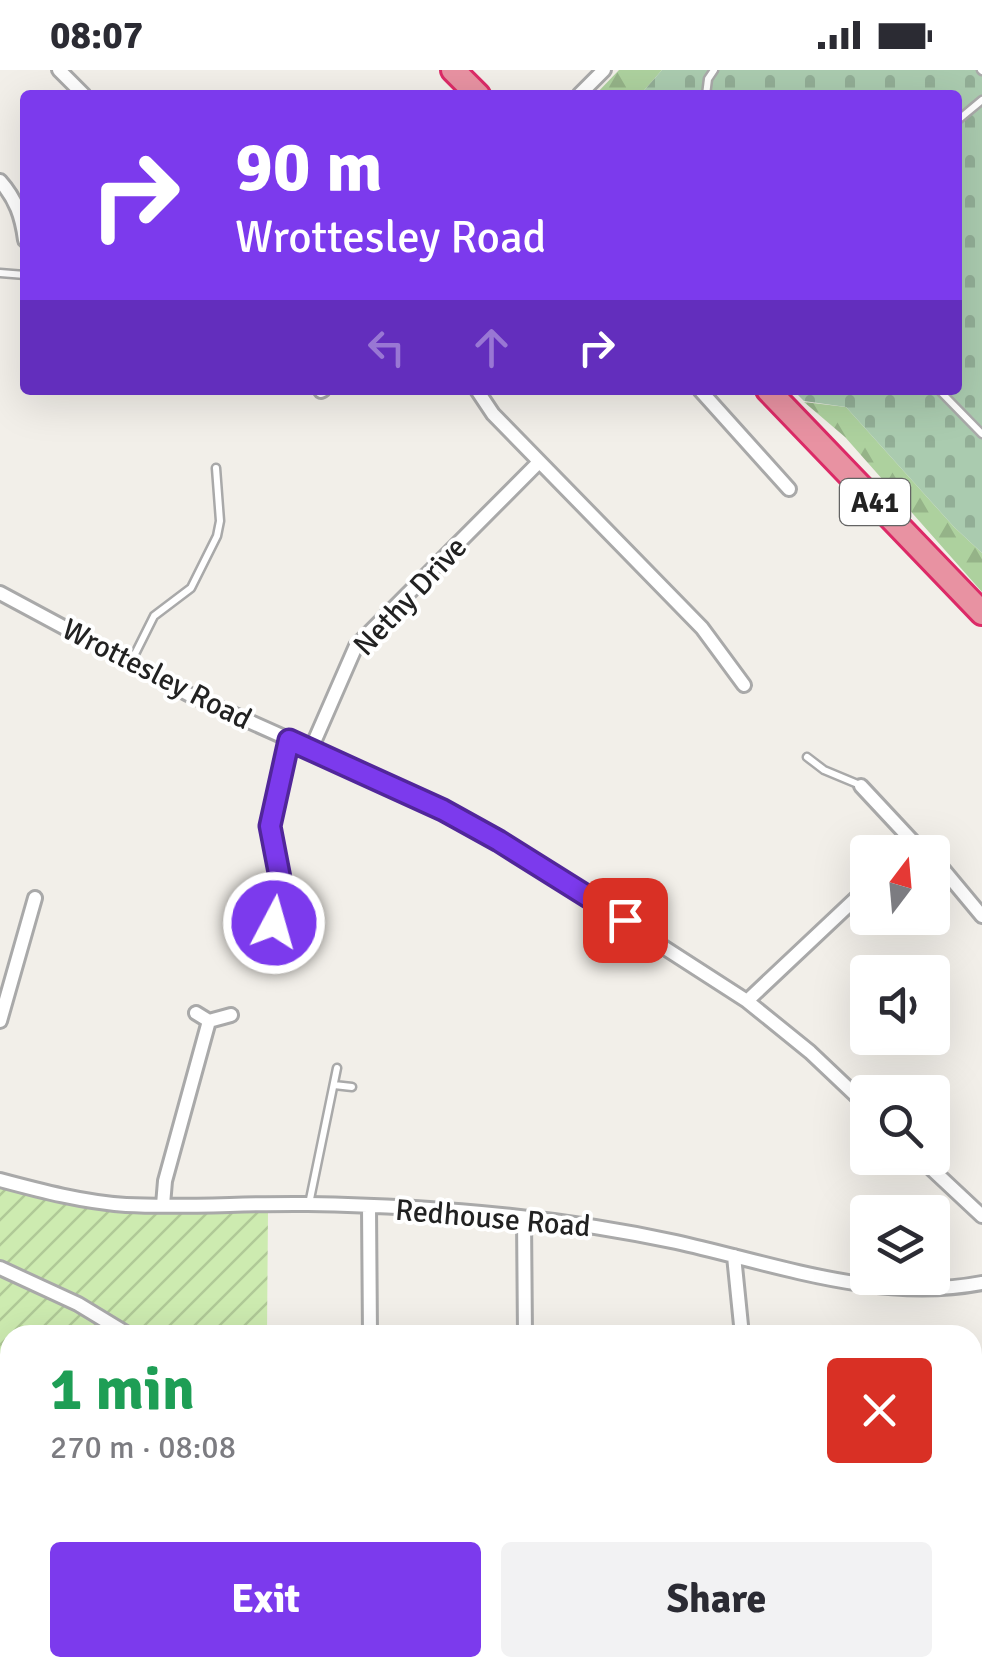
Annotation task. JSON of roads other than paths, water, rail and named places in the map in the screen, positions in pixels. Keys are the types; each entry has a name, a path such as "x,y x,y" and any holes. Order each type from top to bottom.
{"highway":[{"path":"453,70 472,90"},
{"name":"A41","path":"781,395 982,613"}],"street":[{"path":"59,70 79,90"},
{"path":"584,90 604,70"},
{"path":"0,181 20,213"},
{"path":"480,395 493,414 702,628 744,684"},
{"path":"704,395 789,489"},
{"name":"Nethy Drive","path":"311,750 356,646 539,462"},
{"name":"Wrottesley Road","path":"0,593 130,665 387,782 499,841 746,1001 850,1090"},
{"path":"274,923 279,893 277,853 270,826 289,740"},
{"path":"861,786 900,835"},
{"path":"950,877 982,916"},
{"path":"258,892 279,893"},
{"path":"0,1021 35,898"},
{"path":"746,1001 850,903"},
{"path":"0,960 15,964"},
{"path":"196,1013 209,1021 231,1015"},
{"path":"163,1205 209,1021"},
{"path":"938,1175 982,1216"},
{"name":"Redhouse Road","path":"0,1180 81,1199 163,1205 309,1204 524,1218 632,1233 854,1283 982,1283"},
{"path":"369,1207 370,1325"},
{"path":"524,1218 525,1325"},
{"path":"734,1256 741,1325"},
{"path":"0,1268 78,1304 113,1325"}],"lane":[{"path":"962,117 982,100"},
{"path":"944,395 982,434"},
{"path":"130,665 154,616 191,588 217,536 220,522 216,468"},
{"path":"807,757 824,770 861,786"},
{"path":"309,1204 337,1068"},
{"path":"334,1084 352,1087"}]}
